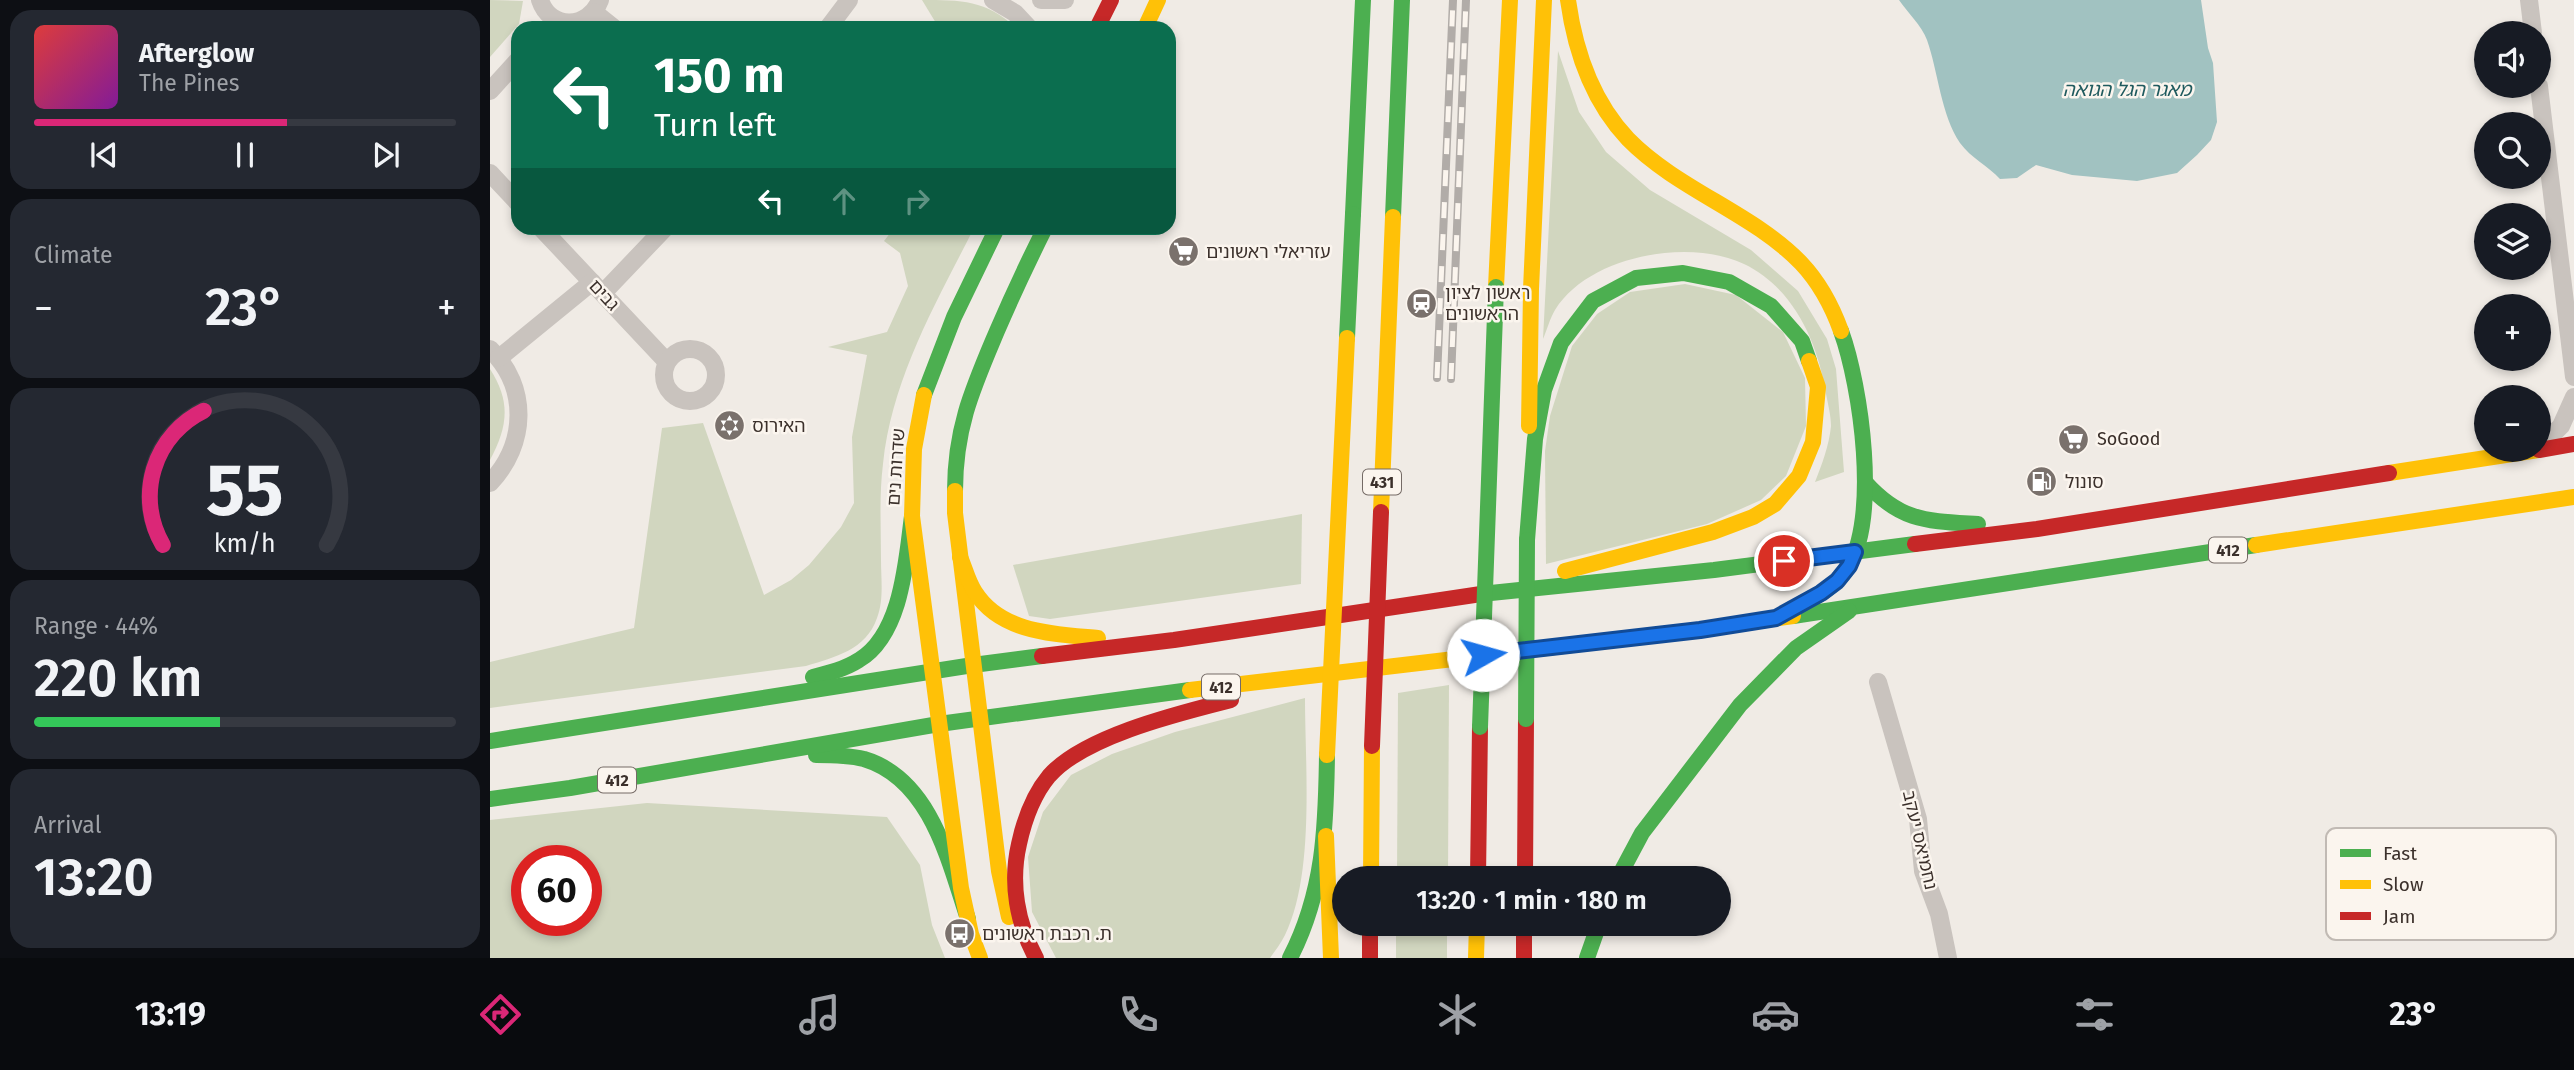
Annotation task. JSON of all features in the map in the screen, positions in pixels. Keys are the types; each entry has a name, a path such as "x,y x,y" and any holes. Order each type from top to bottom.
{"main road":[{"path":"1100,21 1111,0"},
{"path":"1148,21 1158,0"},
{"path":"1331,958 1326,836 1327,755 1363,0"},
{"name":"431","path":"1371,866 1372,746 1402,0"},
{"path":"1478,866 1480,727 1496,287 1510,0"},
{"path":"1525,866 1531,289 1544,0"},
{"path":"1568,0 1571,24 1589,77 1619,129 1650,158 1780,245 1801,263 1820,287 1834,312 1853,368 1859,403 1865,482 1855,552 1849,566 1837,581 1776,618"},
{"name":"שדרות נים","path":"968,919 961,888 912,516 913,448 927,384 994,235"},
{"path":"1030,958 1012,926 1003,900 955,513 955,476 962,421 968,398 993,337 1042,235"},
{"path":"1446,598 1645,552 1733,525 1774,506 1796,482 1809,453 1816,428 1818,402 1815,375 1806,348 1792,325 1773,305 1740,285 1716,277 1686,273 1662,273 1625,282 1595,302 1574,323 1563,341 1546,383 1534,449 1527,540"},
{"path":"2551,447 2574,444"},
{"path":"490,741 932,671 1174,640 1446,598 1714,570 2037,529 2474,459"},
{"path":"1865,482 1887,505 1916,519 2037,529"},
{"name":"412","path":"490,799 570,788 939,724 1348,671 1700,630 2574,497"},
{"path":"692,709 819,675 850,665 864,657 881,636 895,607 902,584 912,516"},
{"path":"960,557 975,592 986,606 1021,628 1052,634 1111,639 1174,640"},
{"path":"1624,866 1642,833 1740,705 1796,648 1854,607"},
{"path":"1036,958 1016,908 1014,869 1022,829 1050,775 1074,757 1140,727 1225,701 1348,671"},
{"path":"743,757 847,757 866,760 886,768 918,800 938,832 980,958"},
{"path":"1290,958 1303,937 1312,911 1326,836"},
{"path":"1370,936 1370,958"},
{"path":"1476,958 1477,936"},
{"path":"1524,936 1524,958"},
{"path":"1587,958 1595,936"}],"street":[{"path":"540,0 547,21"},
{"path":"833,21 849,0"},
{"path":"993,0 1015,13 1022,21"},
{"path":"1041,0 1065,0"},
{"path":"2529,0 2532,21"},
{"path":"583,21 597,6 609,21"},
{"path":"490,91 511,68"},
{"path":"2540,98 2574,377"},
{"path":"490,173 511,196"},
{"name":"גבים","path":"548,235 667,362"},
{"path":"490,482 512,454 518,435 520,414 510,375 494,353 597,288 657,235"},
{"path":"2551,436 2561,426 2574,397"},
{"name":"נחמיאס יעקב","path":"1878,682 1918,819 1923,871 1939,914 1948,958"}],"green space":[{"path":"490,0 523,1 520,21 511,21 511,33 490,57"},
{"path":"922,0 961,1 983,7 1007,21 935,21"},
{"path":"1558,51 1579,112 1606,152 1650,190 1751,250 1798,291 1827,339 1836,369 1844,472 1815,482 1827,448 1831,426 1817,356 1801,319 1790,302 1762,274 1744,264 1722,256 1696,252 1642,257 1616,264 1591,276 1571,291 1555,310 1543,339"},
{"path":"889,235 970,235 931,313 896,401 888,432 882,476 881,604 872,629 865,638 848,651 806,666 490,708 490,662 634,628 662,428 703,423 764,595 791,580 809,565 841,527 854,503 852,437 867,355 828,347 887,332 908,286 900,253 884,241"},
{"path":"1685,284 1736,295 1783,332 1805,378 1806,426 1786,476 1761,500 1707,524 1546,564 1545,451 1550,416 1572,346 1597,314 1630,292"},
{"path":"490,369 501,392 505,414 501,436 490,460"},
{"path":"1302,514 1301,584 1050,619 1029,616 1013,565"},
{"path":"1449,685 1448,866 1397,866 1398,693"},
{"path":"1305,698 1307,787 1301,882 1285,935 1270,958 1056,958 1032,912 1028,857 1043,812 1071,775 1112,754 1175,732"},
{"path":"647,803 887,817 920,865 932,925 945,958 490,958 490,820"},
{"path":"1396,936 1447,936 1447,958 1396,958"}],"water":[{"name":"מאגר הגל הגואה","path":"1899,0 2201,0 2208,48 2213,63 2217,122 2211,140 2177,173 2137,181 2072,175 2036,165 2017,178 2000,179 1960,143 1948,119 1925,35"}],"railway":[{"path":"1437,378 1453,0"},
{"path":"1451,379 1466,0"}],"traffic: fast":[{"path":"1353,214 1363,0"},
{"path":"1393,217 1402,0"},
{"path":"1347,338 1353,214"},
{"path":"924,395 954,317 994,235"},
{"path":"955,491 958,447 973,390 1008,305 1042,235"},
{"path":"1527,540 1535,439 1544,390 1561,343 1593,301 1636,278 1683,273 1729,282 1771,306 1802,341 1809,361"},
{"path":"1480,727 1496,287"},
{"path":"1791,611 1822,593 1842,576 1857,547 1863,518 1864,452 1860,417 1855,384 1841,331"},
{"path":"1865,482 1891,505 1916,517 1978,524"},
{"path":"813,677 859,660 885,633 904,574 912,516"},
{"path":"1526,719 1527,540"},
{"path":"1481,594 1714,570 1915,544"},
{"path":"1793,616 2256,545"},
{"path":"1624,866 1642,833 1740,705 1796,648 1849,611"},
{"path":"490,741 1042,656"},
{"path":"490,799 570,788 939,724 1190,690"},
{"path":"816,755 864,759 887,769 906,784 934,825 968,919"},
{"path":"1290,958 1310,909 1321,859 1327,755"},
{"path":"1587,958 1595,936"}],"traffic: slow":[{"path":"1148,21 1158,0"},
{"path":"1496,287 1510,0"},
{"path":"1529,426 1531,289 1544,0"},
{"path":"1568,0 1575,38 1587,74 1615,124 1628,139 1669,173 1782,245 1814,278 1841,331"},
{"path":"1381,512 1393,217"},
{"path":"1327,755 1347,338"},
{"path":"1565,571 1713,532 1753,517 1775,504 1799,476 1813,442 1818,387 1809,361"},
{"path":"924,395 914,449 912,516 961,888 971,934 980,958"},
{"path":"2389,473 2474,460"},
{"path":"955,491 955,513 999,871 1009,917"},
{"path":"2256,545 2574,497"},
{"path":"960,557 975,592 986,606 999,616 1030,629 1098,638"},
{"path":"1190,690 1700,630 1793,616"},
{"path":"1371,866 1372,746"},
{"path":"1326,836 1331,958"},
{"path":"1476,958 1477,936"}],"traffic: jam":[{"path":"1100,21 1111,0"},
{"path":"2551,448 2574,444"},
{"path":"1915,544 2037,529 2389,473"},
{"path":"1372,746 1381,512"},
{"path":"1042,656 1174,640 1481,594"},
{"path":"1036,958 1020,917 1015,873 1019,844 1027,817 1034,799 1049,776 1085,749 1109,738 1160,719 1231,700"},
{"path":"1525,866 1526,719"},
{"path":"1478,866 1480,727"},
{"path":"1370,936 1370,958"},
{"path":"1524,936 1524,958"}],"place":[{"name":"עזריאלי ראשונים","path":"1183,252"},
{"name":"ראשון לציון הראשונים","path":"1422,303"},
{"name":"האירוס","path":"729,426"},
{"name":"SoGood","path":"2074,439"},
{"name":"סונול","path":"2042,482"},
{"name":"ת. רכבת ראשונים","path":"959,934"}],"route":[{"path":"1483,655 1700,630 1776,618 1837,581 1849,566 1855,552 1784,561"}]}
